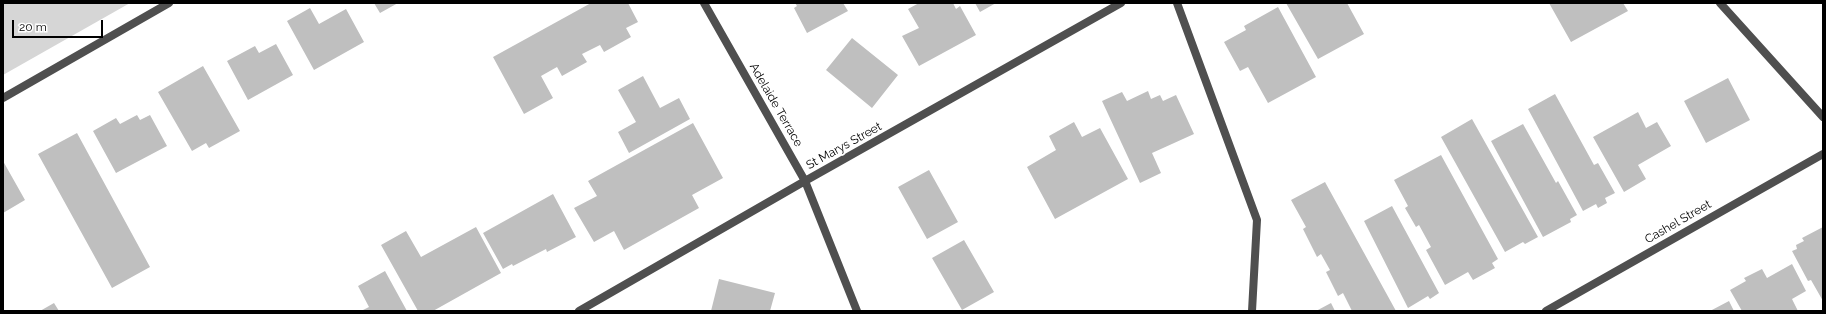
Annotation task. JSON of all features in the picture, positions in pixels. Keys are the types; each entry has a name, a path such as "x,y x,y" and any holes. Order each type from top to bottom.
{"street":[{"path":"3,98 169,3"},
{"name":"Adelaide Terrace","path":"704,3 805,181 857,311"},
{"name":"St Marys Street","path":"579,311 805,181 1122,3"},
{"path":"1177,3 1257,220 1252,311"},
{"path":"1720,3 1823,117"},
{"name":"Cashel Street","path":"1546,311 1823,154"}],"shaded area":[{"path":"3,3 130,3 3,75"}],"building":[{"path":"374,3 398,3 380,13"},
{"path":"591,3 628,3 638,22 626,28 631,37 604,52 600,45 582,54 587,62 562,76 557,67 541,76 553,98 524,114 493,57"},
{"path":"795,3 843,3 848,11 807,33 794,8 797,6"},
{"path":"919,3 953,3 956,9 960,6 976,35 919,66 902,36 919,28 908,9"},
{"path":"975,3 996,3 980,12"},
{"path":"1286,3 1347,3 1364,34 1318,59"},
{"path":"1549,3 1623,3 1628,11 1571,42"},
{"path":"1278,7 1316,77 1268,103 1248,67 1240,71 1224,42 1246,30 1244,26"},
{"path":"310,8 319,24 346,9 364,42 314,70 287,21"},
{"path":"852,38 898,75 872,108 826,70"},
{"path":"276,44 293,75 248,100 227,61 255,46 259,53"},
{"path":"203,66 240,131 209,148 206,143 192,151 158,92"},
{"path":"643,76 660,108 679,98 690,119 629,153 618,132 636,122 618,90"},
{"path":"1728,78 1750,120 1706,143 1684,101"},
{"path":"1148,91 1151,99 1160,95 1163,101 1176,95 1194,134 1152,153 1161,173 1140,183 1102,101 1122,92 1127,101"},
{"path":"1555,94 1594,165 1598,163 1615,193 1605,198 1607,203 1598,208 1596,204 1583,211 1528,109"},
{"path":"1638,112 1646,128 1657,122 1671,146 1638,165 1646,179 1624,192 1593,137"},
{"path":"137,115 140,120 150,115 167,146 116,173 93,131 116,118 120,124"},
{"path":"1472,119 1538,237 1525,244 1523,242 1505,252 1441,137"},
{"path":"1074,122 1082,137 1100,128 1128,179 1055,219 1027,167 1056,150 1049,136"},
{"path":"693,123 723,178 692,195 699,208 624,250 614,231 594,242 574,208 597,196 588,181"},
{"path":"1523,124 1556,183 1558,181 1577,215 1570,219 1571,222 1543,237 1491,141"},
{"path":"77,133 150,267 112,288 38,154"},
{"path":"1441,155 1498,259 1492,263 1495,268 1473,280 1468,272 1445,285 1426,250 1431,247 1419,225 1416,227 1405,208 1408,206 1394,180"},
{"path":"3,161 25,200 3,213"},
{"path":"929,170 958,222 927,239 898,187"},
{"path":"1325,182 1396,311 1352,311 1343,293 1338,296 1326,272 1330,270 1321,254 1317,257 1303,229 1306,227 1291,200"},
{"path":"553,194 576,237 547,252 546,249 513,266 512,264 503,269 483,233"},
{"path":"1392,206 1439,293 1430,299 1428,296 1408,308 1364,221"},
{"path":"476,227 501,273 433,311 418,311 381,245 406,231 421,257"},
{"path":"1823,227 1823,301 1811,280 1808,281 1792,251 1797,249 1796,245 1804,241 1802,238"},
{"path":"964,240 994,292 962,310 932,258"},
{"path":"1792,264 1806,291 1792,299 1798,311 1742,311 1730,290 1746,281 1744,278 1762,269 1767,278"},
{"path":"385,271 407,311 361,311 369,307 358,286"},
{"path":"719,279 775,293 770,311 711,311"},
{"path":"1729,301 1734,311 1710,311"},
{"path":"54,303 59,311 40,311"},
{"path":"1331,303 1335,311 1316,311"}]}
